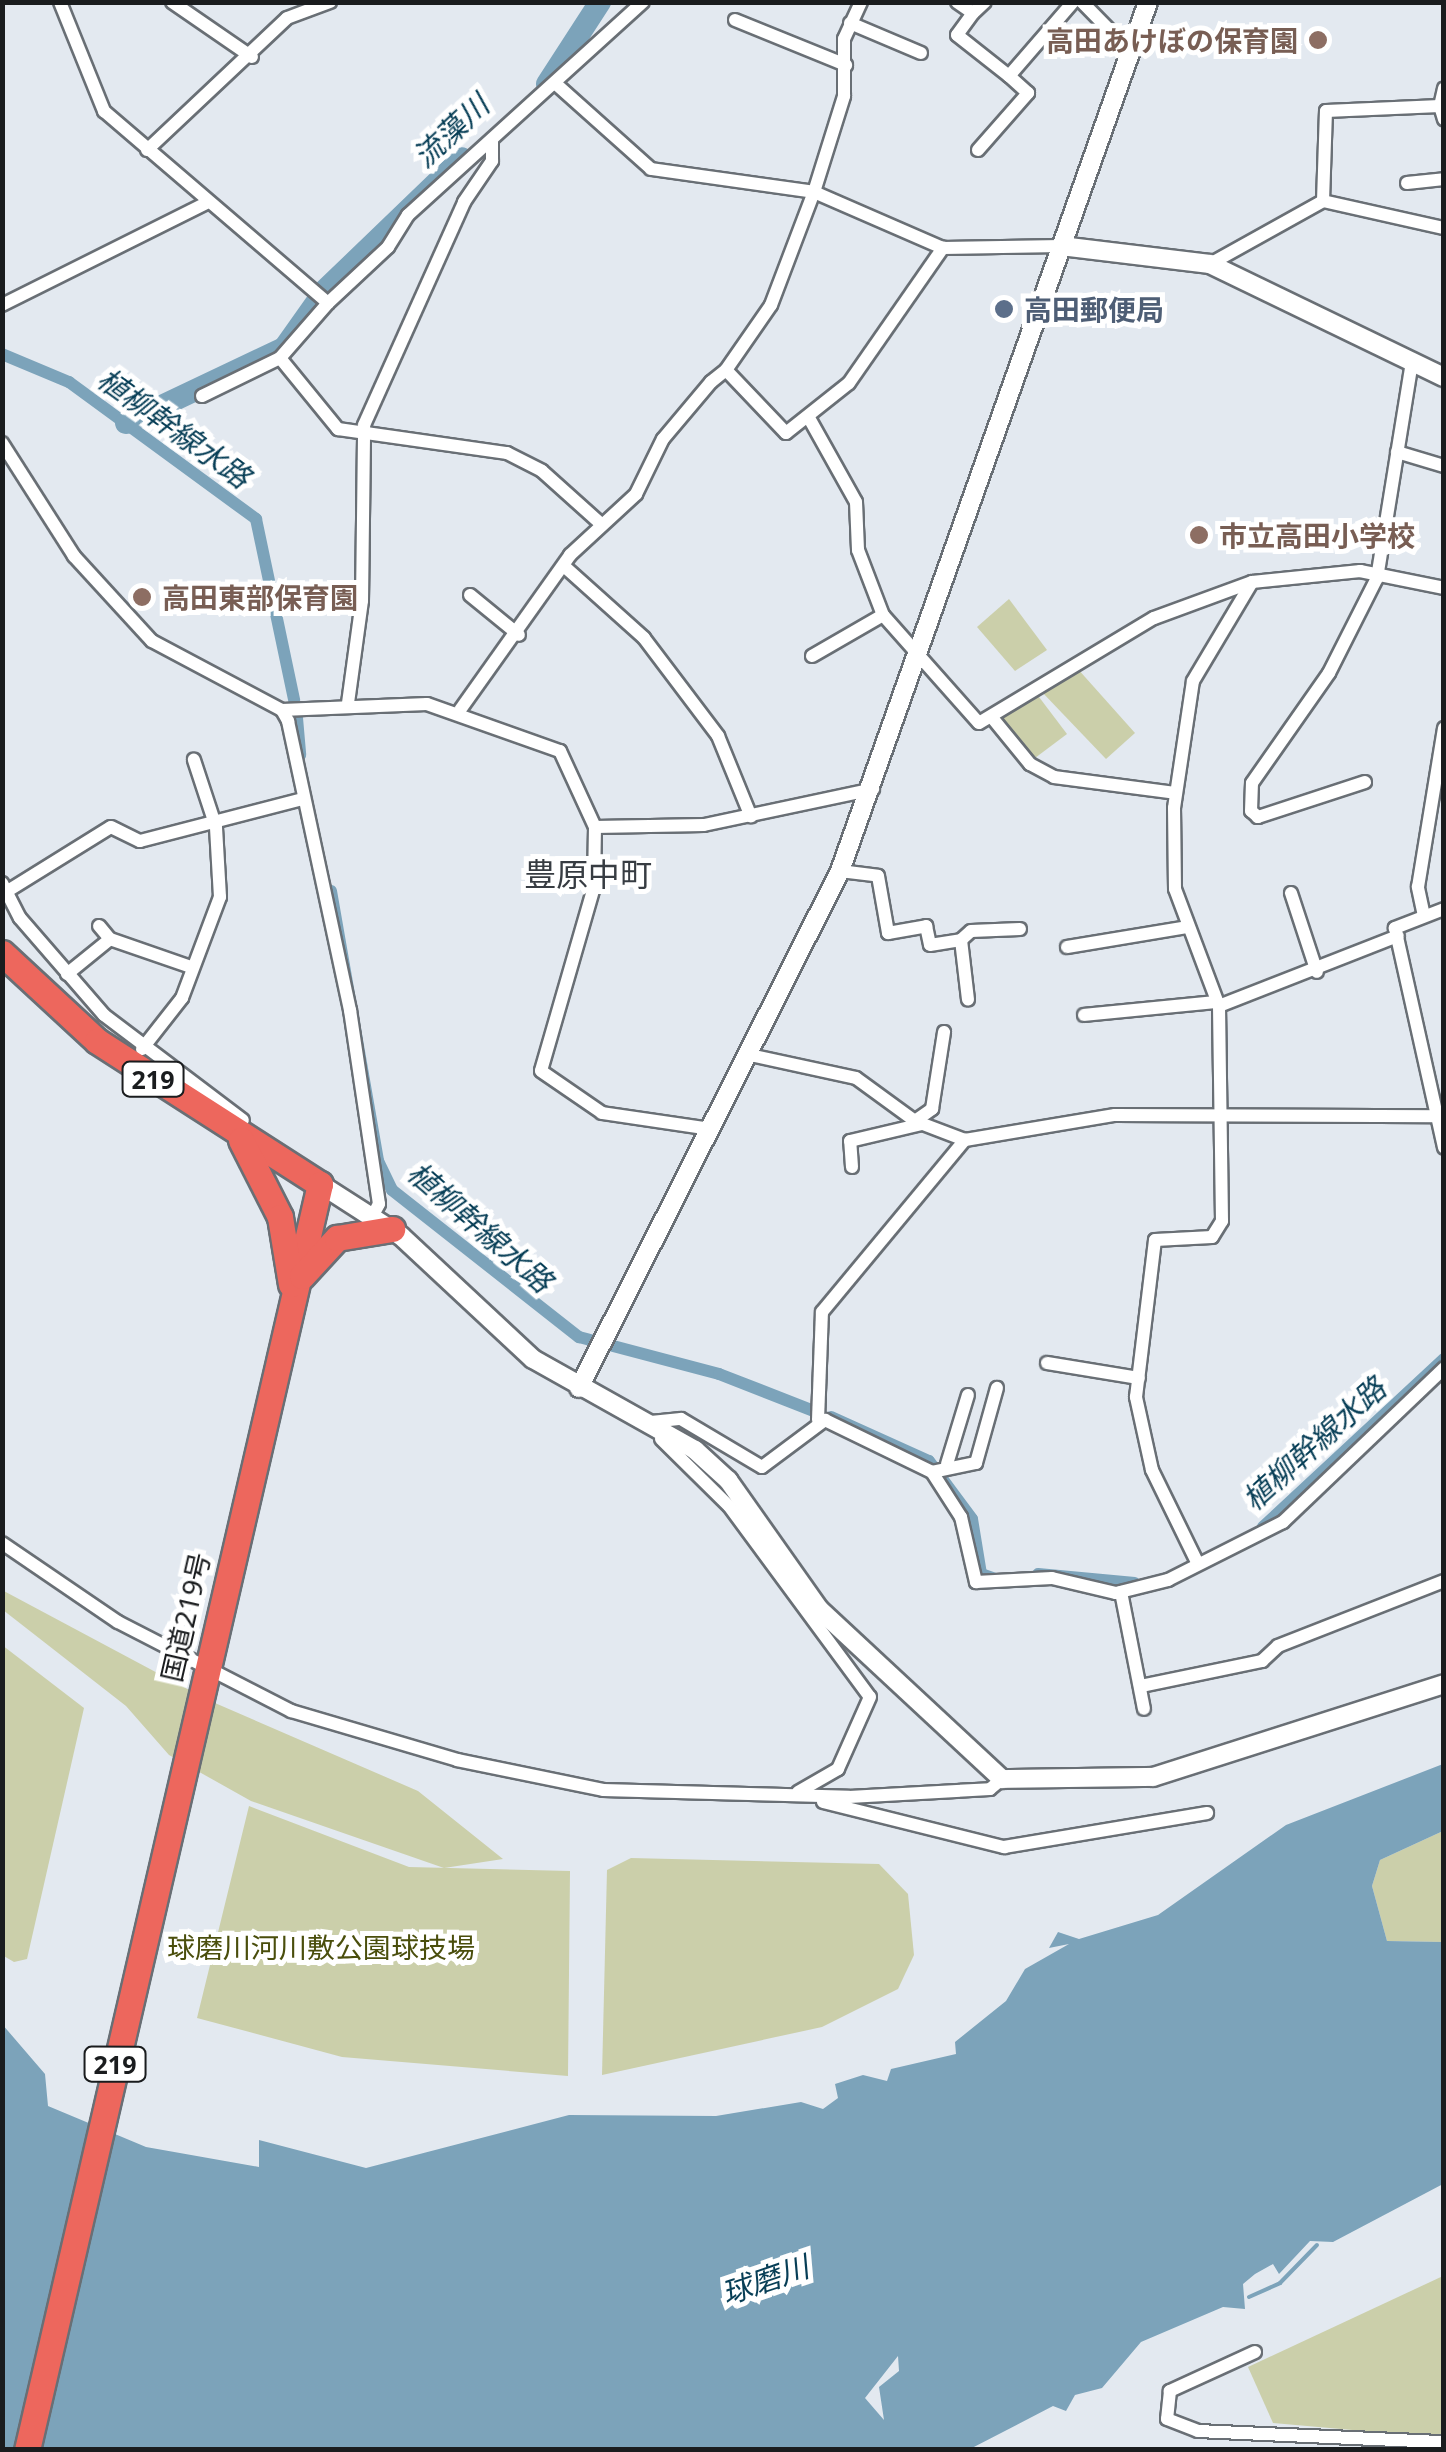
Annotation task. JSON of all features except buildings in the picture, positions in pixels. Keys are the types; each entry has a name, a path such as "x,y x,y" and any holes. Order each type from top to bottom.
{"highway":[{"name":"219","path":"2,954 98,1041 320,1184"},
{"path":"235,1132 280,1218 293,1294"},
{"name":"国道219号","path":"27,2450 232,1544 320,1184"},
{"path":"293,1294 337,1238 382,1222"}],"street":[{"path":"60,2 104,111 205,204 328,303"},
{"path":"172,2 252,56"},
{"path":"146,150 252,56 288,18 330,2"},
{"path":"460,710 520,635 564,567 601,524 636,494 663,439 726,370 771,305 814,192 846,65 850,23 861,2"},
{"path":"958,2 973,14"},
{"path":"978,150 1028,93 957,35 985,2"},
{"path":"1008,76 1073,2"},
{"path":"1082,2 1130,50"},
{"path":"579,1388 840,871 919,661 1148,2"},
{"path":"202,396 280,358 328,303 636,4"},
{"path":"734,20 846,65"},
{"path":"850,23 922,54"},
{"path":"556,84 651,169 814,192 942,248 1062,246 1210,264 1444,378"},
{"path":"1322,202 1326,111 1442,112 1444,88"},
{"path":"348,703 362,601 364,438 464,202 492,162 492,140"},
{"path":"1407,183 1444,179"},
{"path":"1210,264 1322,202 1444,228"},
{"path":"2,304 205,204"},
{"path":"726,370 778,432 809,418 849,383 942,248"},
{"path":"280,358 330,425 364,438 506,453 542,471 601,524"},
{"path":"1366,782 1258,817 1251,811 1252,783 1329,674 1377,578 1412,361"},
{"path":"809,418 856,502 858,550 883,616 919,661 979,723 994,720 1154,618 1252,582 1377,578 1444,588"},
{"path":"2,443 74,556 152,641 282,710 348,703 460,710 560,751 595,827 594,895 541,1071 602,1113 710,1129"},
{"path":"1397,452 1444,466"},
{"path":"564,567 644,638 718,736 751,817"},
{"path":"1196,1560 1152,1470 1138,1378 1155,1240 1218,1232 1218,1004 1175,889 1175,793 1193,682 1252,582"},
{"path":"470,596 520,635"},
{"path":"812,656 883,616"},
{"path":"282,710 350,1010 382,1222"},
{"path":"994,720 1030,764 1054,777 1175,793"},
{"path":"1424,916 1418,888 1444,728"},
{"path":"142,1049 182,998 188,966 220,898 216,827 194,760"},
{"path":"595,827 751,817 873,789"},
{"path":"302,799 216,827 140,841 111,827 4,887 67,974 142,1049 320,1184 382,1222 533,1359 579,1388 651,1422 728,1480 819,1609 1002,1779"},
{"path":"840,871 878,876 888,933 926,926 930,945 961,940 971,931 1020,929"},
{"path":"1291,893 1316,972"},
{"path":"1444,909 1395,928 1444,1148"},
{"path":"99,926 110,939 188,966"},
{"path":"1067,947 1188,927"},
{"path":"1084,1015 1218,1004 1316,972 1398,936"},
{"path":"67,974 110,939"},
{"path":"961,940 968,1000"},
{"path":"852,1167 850,1141 918,1123 932,1109 944,1032"},
{"path":"750,1055 856,1078 918,1123 966,1140 1085,1116 1216,1113 1440,1117"},
{"path":"651,1422 681,1419 762,1467 818,1420 822,1312 966,1140"},
{"path":"1047,1363 1138,1378"},
{"path":"968,1395 938,1468 961,1517 976,1582 1052,1578 1121,1592 1283,1522 1444,1368"},
{"path":"818,1420 938,1468 976,1463 997,1388"},
{"path":"620,1408 694,1466 870,1697 838,1770 791,1795"},
{"path":"2,1542 91,1606 207,1661 292,1711 514,1774 603,1790 791,1795 964,1791 1002,1779 1153,1777 1444,1684"},
{"path":"1141,1686 1262,1661 1278,1646 1444,1581"},
{"path":"1121,1592 1144,1709"},
{"path":"791,1795 1004,1848 1207,1813"},
{"path":"1255,2352 1170,2391 1167,2419 1198,2431 1444,2442"},
{"path":"1283,2450 1284,2432"}],"green space":[{"path":"1009,599 1047,650 1015,671 977,627"},
{"path":"1077,668 1135,733 1106,759 1041,691"},
{"path":"1036,693 1067,734 1035,758 999,719"},
{"path":"2,1590 208,1700 418,1791 503,1859 444,1868 251,1801 169,1755 126,1706 3,1610"},
{"path":"2,1645 84,1708 27,1959 14,1962 2,1955"},
{"name":"球磨川河川敷公園球技場","path":"249,1806 409,1867 570,1871 568,2076 342,2057 197,2018"},
{"path":"1443,1831 1443,1942 1387,1941 1372,1886 1380,1860"},
{"path":"631,1858 879,1864 908,1894 914,1955 898,1989 822,2027 602,2075 607,1870"},
{"path":"1443,2276 1443,2438 1273,2423 1248,2367"}],"water":[{"name":"球磨川","path":"1443,1764 1443,1831 1380,1860 1372,1886 1387,1941 1443,1942 1443,2184 1333,2242 1310,2241 1279,2274 1273,2264 1255,2274 1243,2284 1245,2309 1223,2307 1141,2342 1102,2388 1075,2395 1066,2411 1053,2406 970,2449 3,2449 2,2024 45,2074 48,2106 146,2147 259,2167 259,2140 366,2168 569,2115 716,2116 801,2102 823,2109 838,2098 835,2084 863,2075 887,2081 891,2069 956,2054 955,2042 1006,2001 1025,1969 1069,1944 1049,1948 1058,1932 1079,1939 1158,1915 1286,1825","holes":["898,2356 899,2371 879,2387 884,2420 865,2398"]}],"waterway":[{"name":"流藻川","path":"547,84 600,2"},
{"name":"流藻川","path":"325,290 462,158"},
{"name":"流藻川","path":"126,423 284,348 316,303"},
{"name":"植柳幹線水路","path":"2,354 69,382 256,519 294,700"},
{"name":"植柳幹線水路","path":"297,718 300,755"},
{"name":"植柳幹線水路","path":"331,891 378,1161 392,1190 579,1337 719,1374 814,1411"},
{"name":"植柳幹線水路","path":"1263,1527 1444,1359"},
{"name":"植柳幹線水路","path":"831,1417 929,1461 972,1519 981,1574 998,1580"},
{"name":"植柳幹線水路","path":"1038,1574 1135,1583"},
{"path":"1249,2297 1280,2283 1317,2245"}],"place":[{"name":"高田あけぼの保育園","path":"1318,40"},
{"name":"高田郵便局","path":"1004,309"},
{"name":"市立高田小学校","path":"1199,535"},
{"name":"高田東部保育園","path":"142,597"}],"district":[{"name":"豊原中町","path":"588,874"}]}
